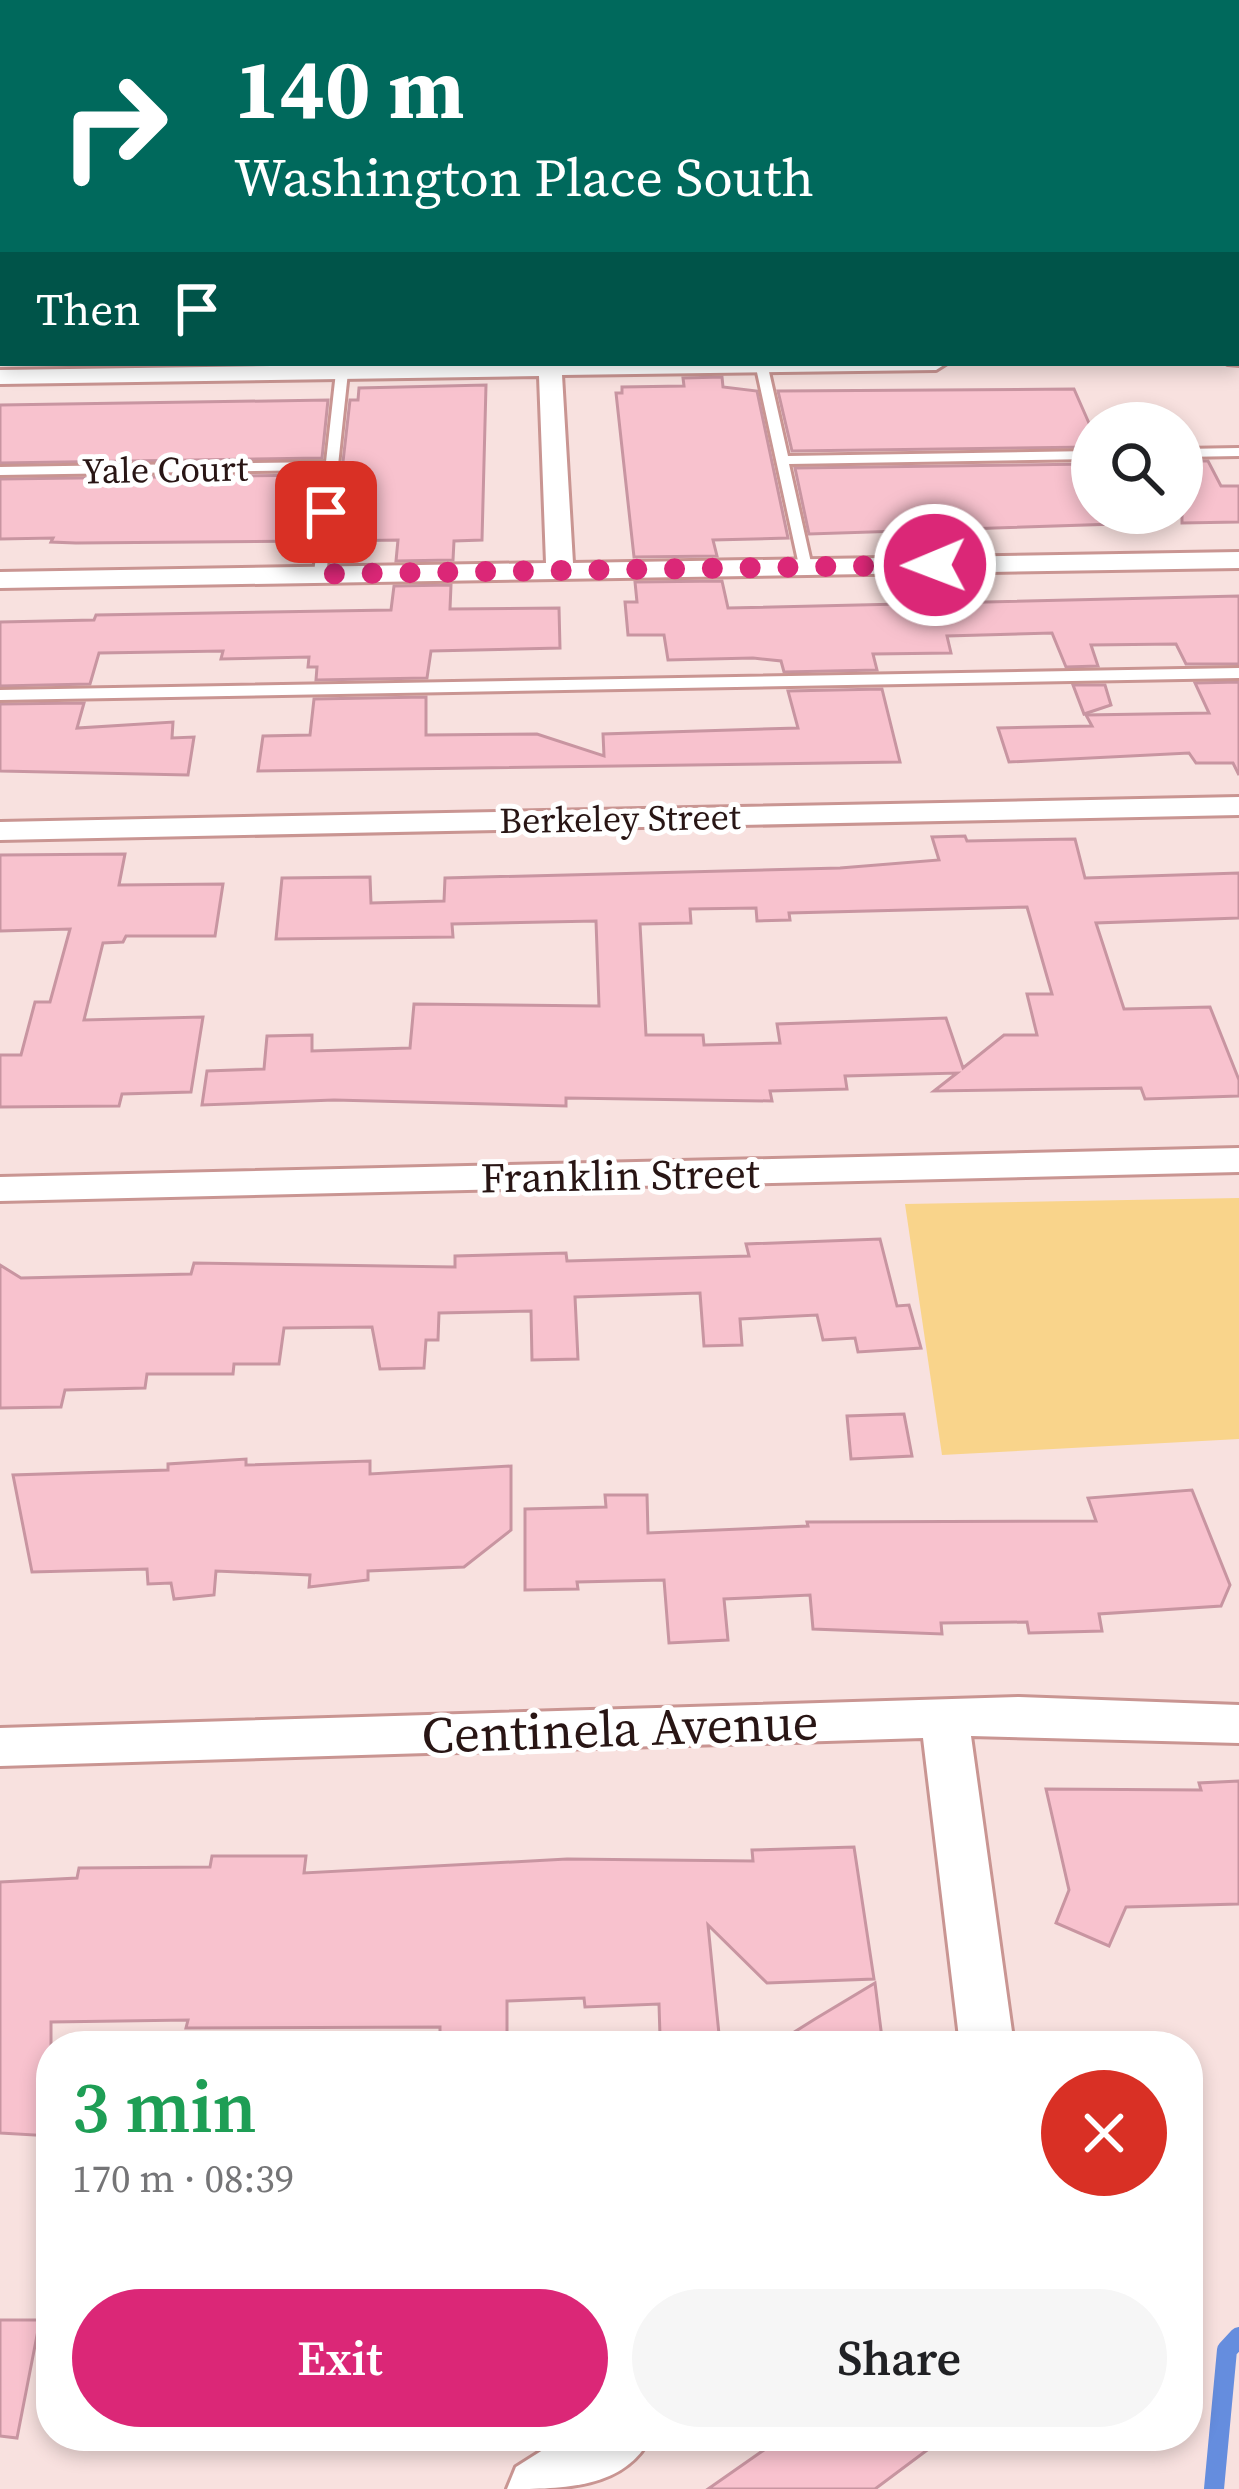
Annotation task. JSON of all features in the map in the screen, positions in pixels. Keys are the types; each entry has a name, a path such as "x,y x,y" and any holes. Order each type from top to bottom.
{"street":[{"path":"1086,0 1118,0"},
{"path":"0,377 550,366 560,571"},
{"path":"0,580 1239,560"},
{"name":"Berkeley Street","path":"0,831 1239,806"},
{"name":"Franklin Street","path":"0,1190 1239,1160"},
{"path":"944,1718 985,2031"},
{"name":"Centinela Avenue","path":"0,1747 944,1718 1239,1724"},
{"path":"538,2489 597,2451"}],"lane":[{"path":"761,366 805,567"},
{"path":"321,574 343,367"},
{"path":"1203,453 1239,452"},
{"path":"782,460 1071,455"},
{"name":"Yale Court","path":"0,471 329,466"},
{"path":"0,695 1239,673"}],"shaded area":[{"path":"1239,1198 1239,1439 942,1455 905,1204"}],"building":[{"path":"722,377 723,387 757,391 788,538 713,540 717,556 634,557 616,393 622,393 622,387 684,386 683,378"},
{"path":"486,385 482,540 454,541 453,560 396,561 398,540 334,541 350,400 358,400 359,388"},
{"path":"1074,389 1080,402 1071,402 1071,447 792,451 778,391"},
{"path":"328,400 322,458 0,463 0,405"},
{"path":"1203,461 1208,461 1221,486 1239,486 1239,522 1203,523"},
{"path":"1071,464 1071,525 809,534 795,468"},
{"path":"320,475 313,541 0,539 0,479"},
{"path":"722,581 728,608 1239,596 1239,664 1186,664 1176,644 1091,645 1098,666 1066,667 1052,633 947,636 951,653 873,654 877,670 784,672 781,661 753,658 668,660 664,635 628,635 625,602 637,602 635,582"},
{"path":"451,585 450,609 559,608 560,648 431,651 427,678 316,680 317,667 308,667 309,657 221,659 223,651 99,653 90,684 0,686 0,622 94,620 96,615 391,610 394,586"},
{"path":"1239,682 1239,775 1233,763 1196,763 1189,753 1009,762 998,728 1092,726 1086,715 1209,713 1195,683"},
{"path":"1073,685 1105,685 1111,705 1084,714"},
{"path":"882,689 900,762 258,771 263,736 310,735 314,699 426,697 426,735 537,734 604,756 603,734 798,728 788,691"},
{"path":"84,703 77,728 173,722 172,738 194,737 188,775 0,771 0,704"},
{"path":"932,837 1075,839 1085,878 1239,873 1239,918 1096,923 1124,1009 1210,1007 1239,1080 1239,1096 1145,1099 1141,1088 934,1091 957,1073 845,1076 847,1089 770,1091 772,1101 566,1098 566,1106 334,1100 202,1105 207,1071 264,1069 267,1036 312,1035 312,1051 410,1048 414,1004 599,1006 596,921 452,924 453,937 276,939 282,878 370,877 371,903 444,901 445,878 840,868 939,860","holes":["1027,907 1052,994 1027,994 1037,1035 1004,1035 963,1068 946,1018 777,1024 780,1043 704,1045 703,1035 646,1035 640,924 691,923 690,909 756,908 757,921 790,920 789,913"]},
{"path":"125,854 119,885 223,884 215,936 126,936 123,942 103,943 84,1020 203,1017 191,1092 122,1094 119,1106 0,1107 0,1055 21,1055 35,1002 50,1002 70,929 0,931 0,855"},
{"path":"880,1239 897,1306 909,1305 921,1348 858,1352 855,1338 823,1340 817,1315 740,1319 742,1345 704,1346 700,1293 575,1297 578,1359 532,1360 531,1311 439,1313 438,1340 426,1340 424,1368 380,1369 372,1327 284,1328 279,1364 234,1364 233,1374 147,1374 145,1388 65,1390 61,1407 0,1408 0,1265 21,1278 191,1274 194,1263 455,1267 455,1256 566,1253 567,1261 749,1256 746,1244"},
{"path":"904,1414 912,1456 851,1459 847,1416"},
{"path":"246,1459 246,1465 370,1461 370,1474 511,1466 511,1530 464,1567 368,1571 368,1580 309,1587 310,1575 216,1571 214,1595 174,1599 171,1583 148,1584 147,1569 32,1572 13,1475 168,1470 168,1464"},
{"path":"1192,1490 1230,1585 1221,1606 1099,1614 1102,1631 1029,1633 1027,1622 941,1623 942,1634 813,1629 810,1595 724,1599 728,1640 669,1643 664,1580 577,1582 578,1589 525,1590 525,1509 606,1507 605,1495 647,1495 648,1533 808,1526 807,1522 1096,1521 1088,1498"},
{"path":"1239,1781 1239,1904 1126,1907 1109,1946 1056,1923 1069,1890 1046,1789 1201,1790 1199,1783"},
{"path":"854,1847 874,1979 767,1983 708,1925 719,2031 660,2031 659,2004 585,2007 584,1998 507,2001 507,2031 186,2028 188,2020 51,2022 51,2031 36,2031 36,2135 0,2133 0,1882 77,1878 79,1868 210,1867 212,1856 306,1856 304,1873 567,1859 753,1861 752,1850"},
{"path":"875,1983 881,2031 796,2031"},
{"path":"0,2320 36,2320 17,2438 0,2436"},
{"path":"762,2451 926,2451 875,2489 708,2489"}],"waterway":[{"path":"1214,2489 1227,2350 1239,2337"}],"route":[{"path":"326,512 321,574 935,565"}]}
